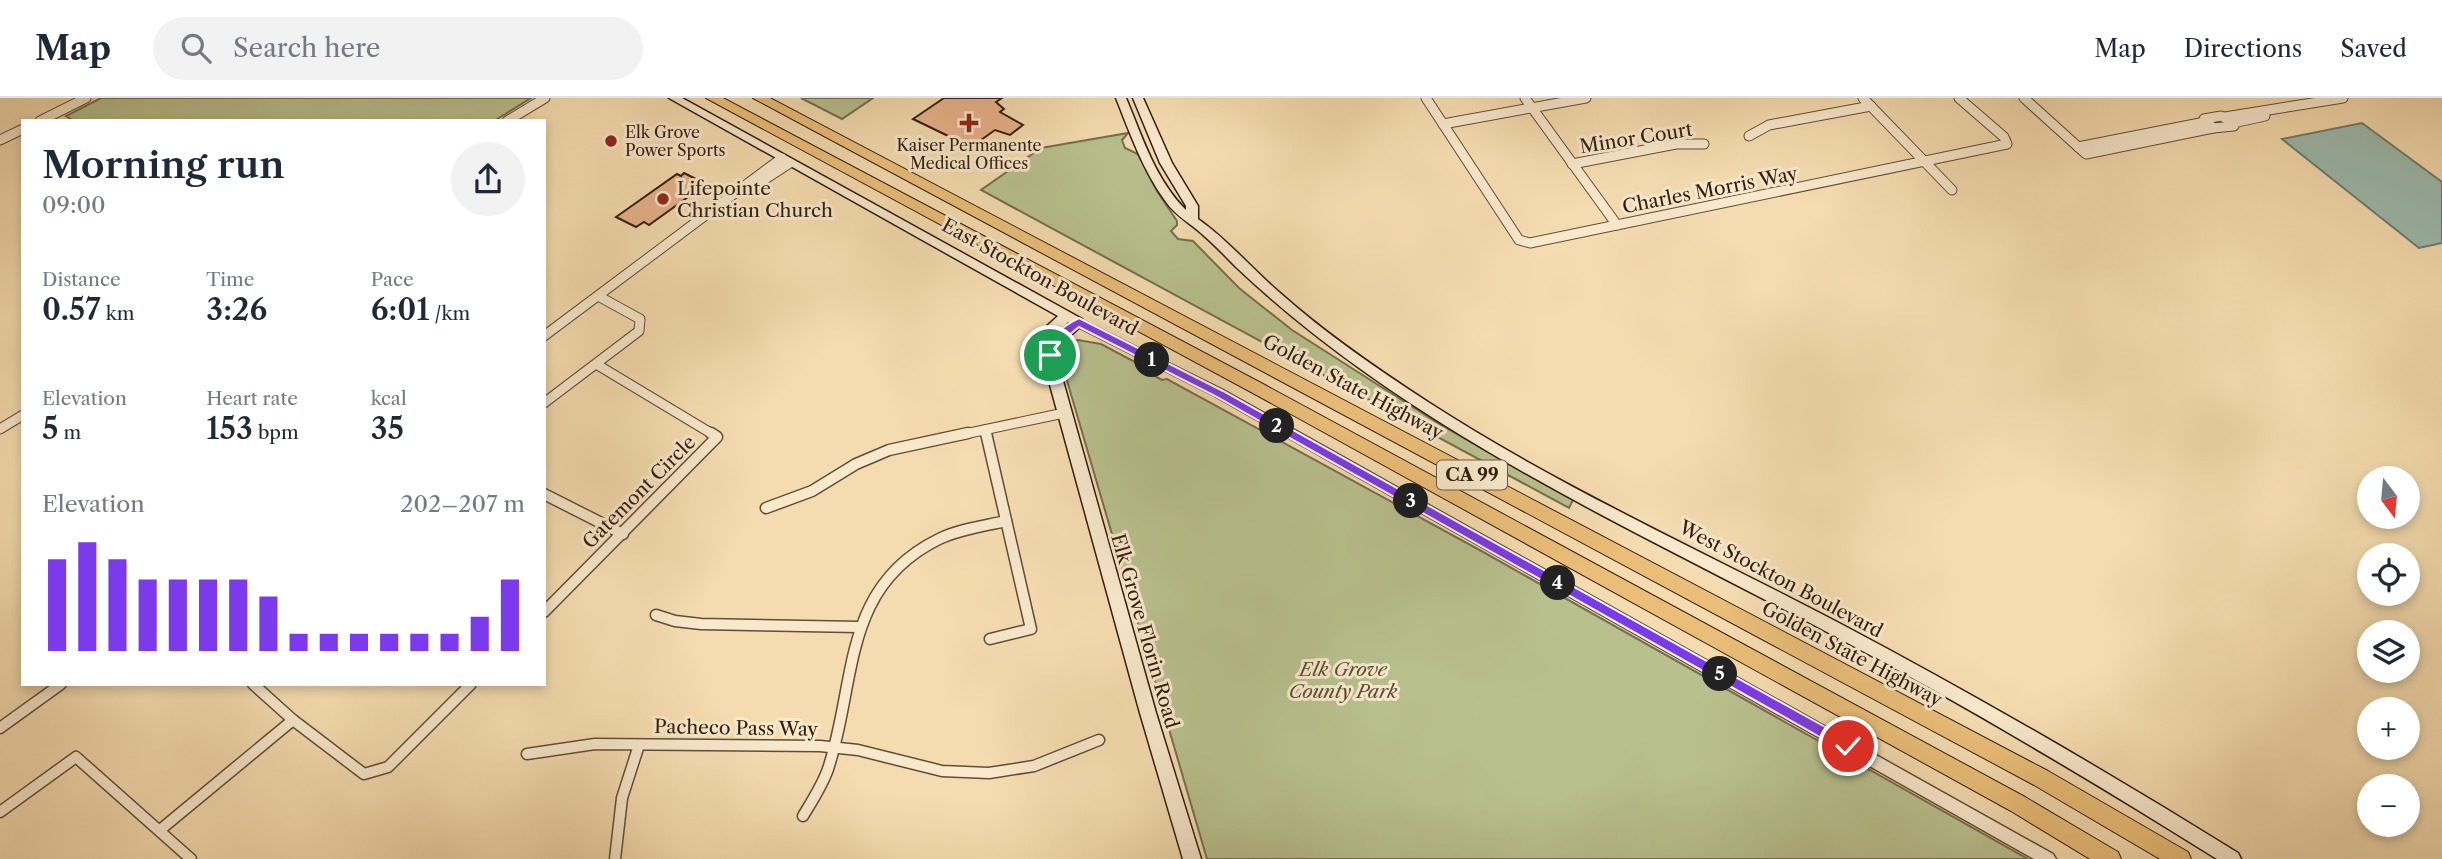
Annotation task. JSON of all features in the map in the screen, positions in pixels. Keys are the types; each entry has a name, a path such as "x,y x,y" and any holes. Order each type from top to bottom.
{"highway":[{"name":"CA 99","path":"713,98 1257,388 2006,798 2110,859"},
{"name":"Golden State Highway","path":"760,98 1277,370 2029,772 2180,859"}],"main road":[{"name":"East Stockton Boulevard","path":"674,98 1072,319"},
{"path":"1138,98 1171,175 1192,206 1193,218"},
{"path":"1123,102 1131,107 1144,133 1154,137"},
{"path":"1123,102 1140,142 1150,147 1164,173 1171,175"},
{"name":"West Stockton Boulevard","path":"1140,142 1178,210 1193,218 1248,274 1313,330 1453,424 1524,468 1834,628 2020,729 2232,859"},
{"name":"Elk Grove Florin Road","path":"1072,319 1051,347 1051,363 1148,713 1192,859"}],"street":[{"path":"44,119 86,98"},
{"path":"511,119 545,98"},
{"name":"Charles Morris Way","path":"1426,98 1512,230 1524,243 2007,144 2004,138 1959,98"},
{"path":"1525,98 1617,225"},
{"path":"1443,124 1586,98"},
{"path":"1863,98 1952,190"},
{"path":"2024,98 2086,154 2213,128"},
{"path":"2308,98 2316,104"},
{"path":"2205,122 2204,119 2221,116 2343,98"},
{"path":"1749,136 1769,125 1871,106"},
{"path":"2233,123 2303,106"},
{"path":"2225,117 2233,123"},
{"path":"2078,147 2205,122 2218,130 2234,126 2233,123"},
{"path":"0,140 21,130"},
{"name":"Minor Court","path":"1572,164 1676,144 1704,144"},
{"path":"546,336 748,186 756,185 786,160"},
{"path":"546,402 639,331 640,319 600,297"},
{"name":"East Stockton Boulevard","path":"1072,319 1219,393 2048,859"},
{"name":"Gatemont Circle","path":"546,610 717,437 596,364"},
{"path":"766,508 812,491 877,454 1064,413"},
{"path":"0,429 21,416"},
{"path":"985,430 1031,629 990,639"},
{"path":"546,495 623,534"},
{"path":"803,816 829,766 859,626 875,591 892,571 913,553 950,534 1006,521"},
{"path":"656,615 688,623 859,626"},
{"path":"0,728 58,686"},
{"path":"255,686 293,720 364,774 388,767 469,686"},
{"path":"160,830 293,720"},
{"name":"Pacheco Pass Way","path":"527,754 576,744 833,747 875,752 919,766 990,774 1032,768 1059,760 1099,740"},
{"path":"615,859 622,798 639,745"},
{"path":"0,812 76,757 191,859"}],"green space":[{"path":"101,98 531,98 497,119 71,119 66,116"},
{"path":"801,98 873,98 842,119"},
{"path":"1128,133 1122,140 1125,148 1138,154 1157,191 1177,221 1171,231 1178,239 1193,241 1239,288 1292,330 1441,425 1573,500 1569,508 981,190 1041,148"},
{"name":"Elk Grove County Park","path":"1078,340 1101,344 1150,370 1151,374 1162,380 1167,379 1485,553 2028,859 1207,859 1061,360 1065,346"}],"shaded area":[{"path":"2362,123 2442,182 2442,243 2419,248 2282,139"}],"building":[{"name":"Kaiser Permanente Medical Offices","path":"944,98 1002,98 996,102 1004,109 1000,112 1023,125 1010,135 995,130 971,147 913,119"},
{"name":"Lifepointe Christian Church","path":"684,173 694,178 690,181 702,187 649,225 644,222 636,227 616,217 677,174 681,176"}],"place":[{"name":"Kaiser Permanente Medical Offices","path":"969,123"},
{"name":"Elk Grove Power Sports","path":"611,141"},
{"name":"Lifepointe Christian Church","path":"663,199"}],"route":[{"path":"1050,355 1056,340 1079,322 1219,393 1848,746"}]}
